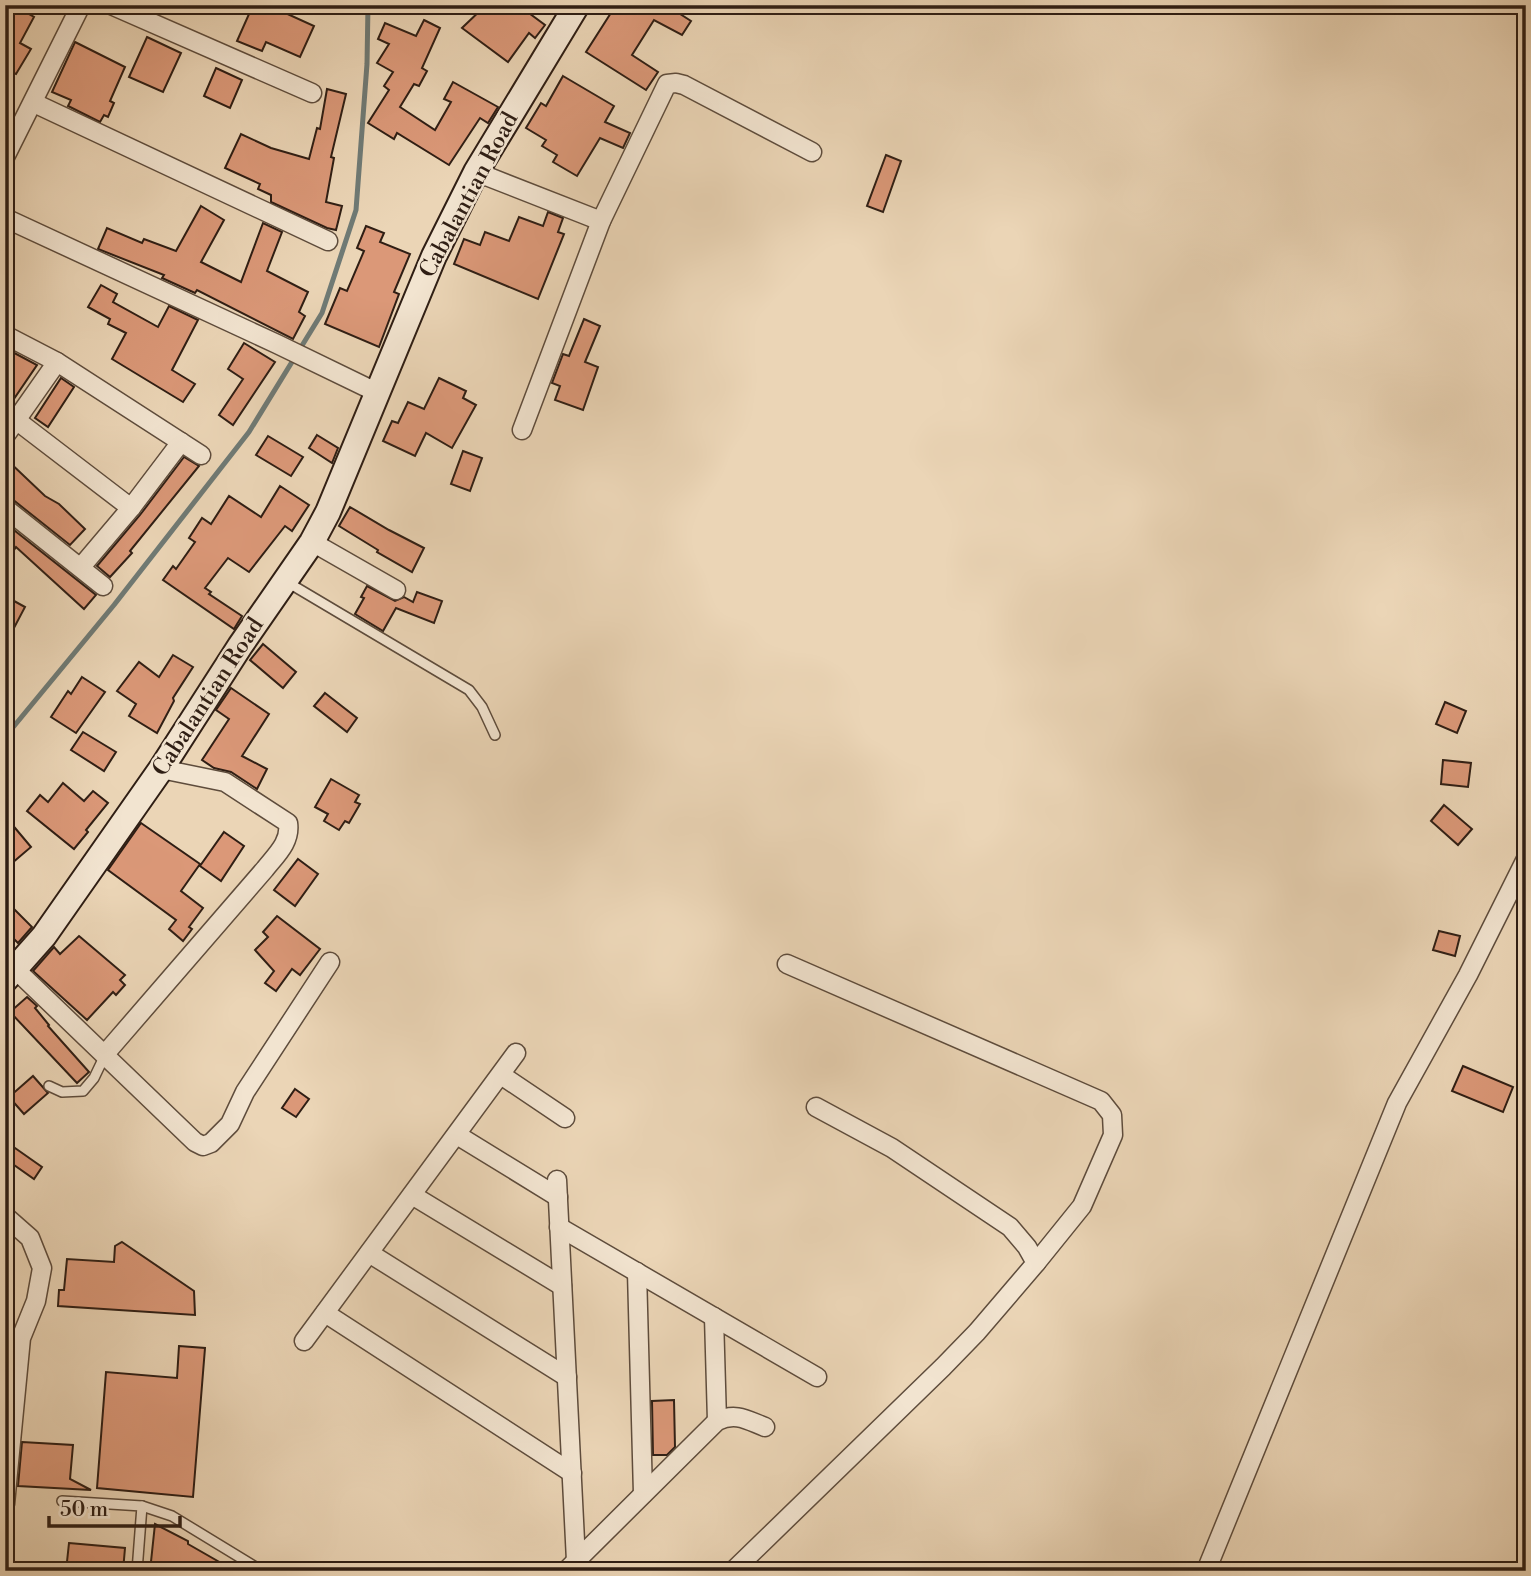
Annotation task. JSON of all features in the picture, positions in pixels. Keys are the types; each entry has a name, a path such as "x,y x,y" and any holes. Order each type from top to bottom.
{"street":[{"path":"5,157 10,138 34,103 81,5"},
{"path":"111,5 312,93"},
{"name":"Cabalantian Road","path":"10,975 44,936 161,769 240,646 312,542 328,512 434,256 475,172 577,5"},
{"path":"522,429 601,222 667,84 684,85 812,152"},
{"path":"34,103 328,241"},
{"path":"475,172 601,222"},
{"path":"5,218 376,392"},
{"path":"5,335 57,362 201,455"},
{"path":"5,436 57,362"},
{"path":"16,420 131,508"},
{"path":"81,567 131,508 181,442"},
{"path":"5,508 103,586"},
{"path":"312,542 396,590"},
{"path":"106,1054 265,869 286,842 289,832 288,823 225,782 161,769"},
{"path":"1206,1571 1397,1103 1468,975 1526,859"},
{"path":"10,975 106,1054 195,1142 203,1146 211,1143 230,1124 245,1092 330,962"},
{"path":"733,1571 977,1332 1082,1206 1113,1135 1112,1115 1101,1101 787,964"},
{"path":"304,1341 516,1053"},
{"path":"501,1075 565,1118"},
{"path":"816,1107 892,1148 1010,1227 1036,1263"},
{"path":"457,1135 557,1189 572,1472 571,1566"},
{"path":"412,1195 562,1286"},
{"path":"5,1216 30,1238 42,1268 36,1301 21,1338 5,1504"},
{"path":"559,1227 817,1377"},
{"path":"369,1253 566,1377"},
{"path":"637,1272 643,1494"},
{"path":"325,1313 572,1472"},
{"path":"714,1317 717,1421"},
{"path":"571,1566 717,1421 735,1416 765,1427"}],"lane":[{"path":"285,581 469,690 482,707 495,735"},
{"path":"49,1086 62,1092 83,1091 94,1078 106,1054"},
{"path":"62,1501 142,1506 172,1516 262,1571"},
{"path":"137,1571 142,1506"}],"building":[{"path":"8,5 34,17 20,43 31,49 16,74 5,69 5,10"},
{"path":"253,5 286,5 283,12 314,26 300,57 266,42 262,51 237,41"},
{"path":"486,5 518,5 545,25 535,38 529,33 508,62 462,28"},
{"path":"616,5 678,5 674,10 691,21 682,35 654,20 632,55 658,72 646,90 586,52"},
{"path":"424,20 440,28 422,68 427,71 419,86 414,84 400,107 435,130 451,102 444,99 453,82 498,107 488,123 480,118 449,165 397,133 394,139 368,123 389,90 384,86 393,72 377,63 389,44 378,39 385,23 416,36"},
{"path":"147,37 181,53 163,92 129,77"},
{"path":"75,42 125,67 110,101 114,103 108,117 104,115 100,122 68,106 71,100 52,92"},
{"path":"216,68 242,80 230,108 204,96"},
{"path":"563,76 614,106 605,122 630,133 623,148 600,138 577,176 553,162 557,155 542,146 546,140 526,128 541,103 546,106"},
{"path":"327,89 346,94 331,157 334,158 326,202 342,206 336,230 271,202 271,195 258,189 260,184 225,168 241,134 271,148 309,159 317,128 320,129"},
{"path":"886,155 901,161 883,212 867,206"},
{"path":"201,206 224,220 201,262 241,282 263,223 282,232 267,271 308,292 299,312 305,316 293,339 197,290 195,293 162,278 164,275 98,249 107,228 142,243 144,239 176,251"},
{"path":"548,212 563,218 558,232 564,234 538,299 454,264 464,239 480,245 485,232 509,241 519,217 543,226"},
{"path":"366,226 384,233 380,242 410,254 394,292 399,294 379,347 325,324 340,288 347,291 364,251 357,248"},
{"path":"101,285 117,294 113,302 158,327 169,306 198,320 172,370 195,384 183,402 112,359 126,333 108,324 110,319 88,307"},
{"path":"584,319 600,326 585,362 598,367 583,410 555,400 560,386 552,383 563,354 569,356"},
{"path":"244,343 275,362 233,425 219,415 243,379 228,369"},
{"path":"5,348 37,365 5,412"},
{"path":"61,378 74,387 48,427 35,418"},
{"path":"439,378 466,391 463,398 476,405 452,448 426,433 415,456 383,441 392,421 398,423 408,402 424,409"},
{"path":"317,435 338,448 332,463 309,448"},
{"path":"268,436 303,457 291,476 256,455"},
{"path":"463,451 482,458 470,491 451,484"},
{"path":"184,457 199,466 130,551 132,553 110,577 97,566"},
{"path":"5,458 85,529 70,545 12,499 5,497"},
{"path":"280,486 309,505 292,531 285,526 249,572 228,558 205,588 211,592 209,594 242,616 234,629 163,580 173,566 176,569 195,542 189,538 202,518 211,524 229,496 261,517"},
{"path":"350,507 424,548 412,572 339,526"},
{"path":"5,523 96,595 84,609 16,547 5,564"},
{"path":"367,586 395,601 404,597 413,602 417,592 442,601 434,623 396,608 383,631 355,614"},
{"path":"5,596 25,607 5,645"},
{"path":"263,644 296,672 283,688 250,660"},
{"path":"173,655 193,667 173,698 174,701 157,733 129,716 136,704 117,691 139,662 159,677"},
{"path":"82,677 105,692 76,733 51,717 68,691 71,694"},
{"path":"231,688 269,714 242,756 267,769 257,789 231,772 214,768 202,760 229,719 216,710"},
{"path":"325,693 357,718 347,732 314,706"},
{"path":"1445,702 1466,711 1457,733 1436,724"},
{"path":"83,732 116,752 104,771 71,750"},
{"path":"1443,760 1471,763 1468,787 1441,784"},
{"path":"331,779 359,795 355,802 360,804 349,823 345,821 339,830 324,821 328,814 315,807"},
{"path":"63,783 84,801 93,791 108,803 74,849 27,811 40,795 48,802"},
{"path":"1444,805 1472,829 1458,845 1431,821"},
{"path":"5,816 31,847 5,869"},
{"path":"141,823 200,864 181,891 203,908 189,927 192,929 183,941 169,929 176,920 108,870"},
{"path":"224,832 244,846 221,881 200,866"},
{"path":"298,859 318,874 295,906 274,890"},
{"path":"5,900 32,927 18,943 5,930"},
{"path":"277,916 320,949 300,975 292,969 276,991 265,983 274,971 255,950 268,937 263,932"},
{"path":"1439,931 1460,936 1455,956 1433,950"},
{"path":"79,936 125,975 120,980 125,985 116,995 113,992 87,1020 33,971 54,947 60,954"},
{"path":"27,997 37,1006 35,1008 48,1026 89,1072 77,1083 10,1012"},
{"path":"1463,1066 1513,1087 1503,1112 1452,1091"},
{"path":"33,1076 48,1093 24,1114 9,1097"},
{"path":"295,1089 309,1099 296,1117 282,1108"},
{"path":"15,1148 42,1167 34,1179 7,1160"},
{"path":"122,1242 194,1291 195,1315 58,1306 59,1290 64,1290 67,1259 114,1262 115,1246"},
{"path":"179,1346 205,1348 193,1497 97,1488 106,1372 177,1378"},
{"path":"674,1400 675,1447 667,1455 653,1455 652,1401"},
{"path":"22,1442 73,1445 70,1479 91,1490 18,1486"},
{"path":"155,1524 188,1541 188,1544 235,1571 150,1571"},
{"path":"69,1543 125,1548 123,1571 66,1571"}],"waterway":[{"path":"5,737 114,605 249,432 322,313 356,210 367,64 368,5"}]}
